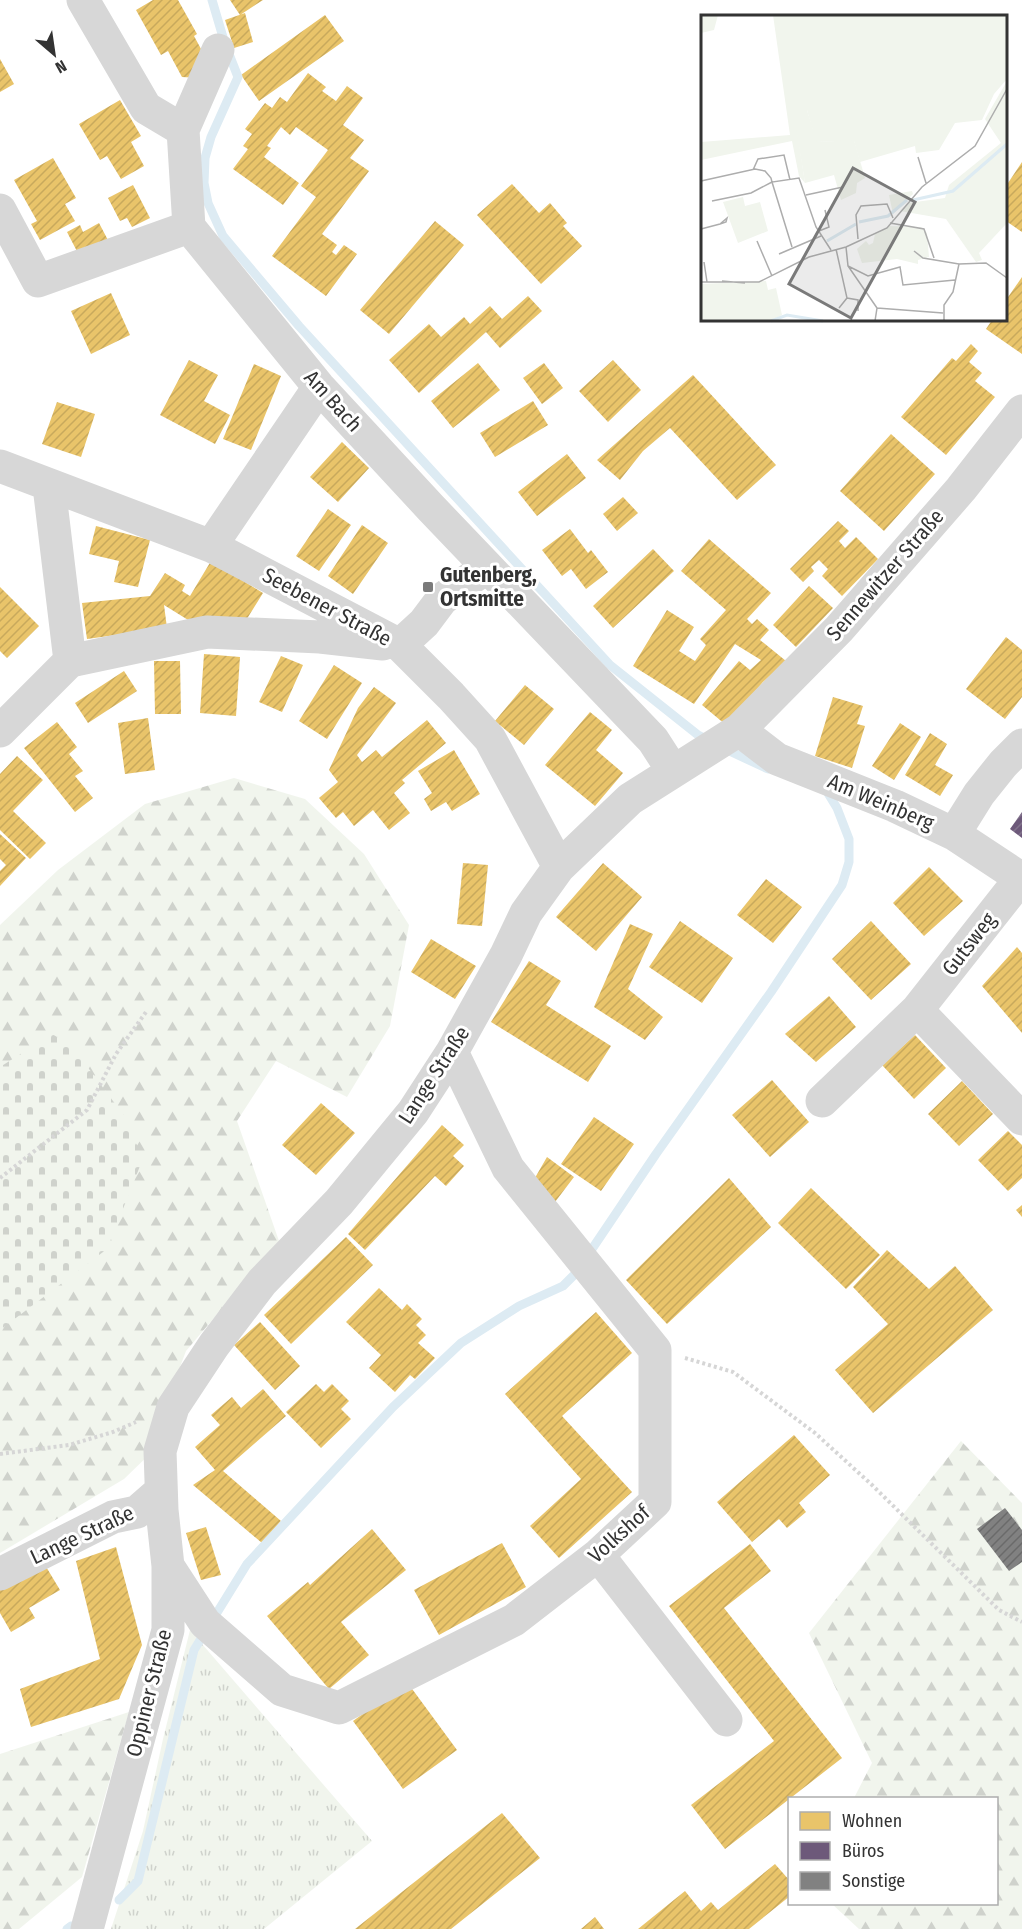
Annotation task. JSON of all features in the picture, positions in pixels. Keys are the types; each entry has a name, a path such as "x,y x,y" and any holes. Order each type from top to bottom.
{"street":[{"path":"83,0 146,108 183,130"},
{"path":"0,210 38,281 189,227 183,130 218,50"},
{"name":"Am Bach","path":"189,227 319,387 653,740 682,765"},
{"path":"211,546 319,387"},
{"name":"Sennewitzer Straße","path":"731,735 839,629 961,489 1022,411"},
{"name":"Seebener Straße","path":"0,466 211,546 400,645 490,739 559,867"},
{"path":"49,486 70,661"},
{"path":"0,731 70,661 207,632 320,637 400,645 424,623 442,599 487,567"},
{"name":"Lange Straße","path":"160,1451 173,1407 214,1345 262,1281 339,1202 414,1112 452,1052 506,955 526,913 559,867 630,799 731,735"},
{"name":"Am Weinberg","path":"731,735 777,759 895,806 954,834 1021,878"},
{"path":"954,834 979,794 1022,745"},
{"name":"Gutsweg","path":"822,1101 917,1010 1021,878"},
{"path":"917,1010 1022,1119"},
{"path":"452,1052 508,1168 656,1350"},
{"name":"Volkshof","path":"168,1566 216,1633 282,1690 339,1708 514,1620 598,1555 654,1502 656,1350"},
{"name":"Oppiner Straße","path":"87,1929 168,1630 168,1566 162,1510 160,1451"},
{"name":"Lange Straße","path":"0,1574 113,1517 137,1512 161,1491"},
{"path":"598,1555 726,1720"}],"path":[{"path":"0,1178 87,1110 116,1054 146,1012"},
{"path":"656,1350 733,1372 815,1433 880,1492 999,1610 1022,1622"},
{"path":"0,1454 69,1445 113,1432 173,1407"}],"green space":[{"path":"234,778 305,799 364,854 409,925 390,1026 347,1097 276,1061 237,1121 279,1241 186,1351 166,1404 155,1449 124,1479 0,1553 0,925 58,870 145,804"},
{"path":"52,1034 71,1045 125,1117 130,1134 144,1156 107,1249 0,1330 0,1067"},
{"path":"961,1441 1022,1503 1022,1929 859,1929 833,1905 998,1905 998,1797 855,1797 872,1763 809,1633"},
{"path":"190,1630 372,1841 264,1929 111,1929 143,1831"},
{"path":"129,1712 82,1877 19,1929 0,1929 0,1754"}],"building: Wohnen":[{"path":"153,0 178,0 197,34 194,36 207,60 199,78 182,77 168,51 161,55 136,10"},
{"path":"230,0 263,0 240,15"},
{"path":"245,13 253,42 234,48 225,20"},
{"path":"325,15 344,41 259,101 241,75"},
{"path":"0,59 14,84 0,92"},
{"path":"308,73 326,87 322,91 336,101 347,86 363,98 343,125 364,140 350,158 369,171 322,234 337,245 332,252 336,255 344,245 357,254 326,296 272,256 316,197 301,186 328,150 296,127 290,135 281,127 267,146 271,148 264,157 299,183 283,205 233,169 248,149 243,146 252,134 245,129 265,103 272,108 280,97 287,102"},
{"path":"120,100 141,136 131,142 144,166 121,179 107,156 100,160 79,124"},
{"path":"53,158 76,198 65,204 75,221 40,240 31,224 37,221 14,180"},
{"path":"1022,162 1022,232 1007,222 1007,184"},
{"path":"512,184 539,213 550,203 567,223 563,226 582,246 541,284 477,215"},
{"path":"133,185 150,218 132,227 127,218 120,221 108,198"},
{"path":"435,221 464,245 389,334 360,310"},
{"path":"99,223 110,244 81,259 67,232 80,225 83,232"},
{"path":"1022,277 1022,354 986,329 991,321 1007,321 1007,299"},
{"path":"111,293 130,335 91,354 71,311"},
{"path":"528,296 542,311 500,348 486,332 419,393 389,360 429,324 441,337 464,317 470,324 490,306 502,319"},
{"path":"971,344 978,351 969,362 982,373 975,381 995,397 946,455 901,417 952,358 956,361"},
{"path":"189,360 218,375 204,401 230,415 215,444 160,415"},
{"path":"613,360 641,390 608,422 579,391"},
{"path":"478,363 500,390 453,428 431,401"},
{"path":"544,363 563,388 542,404 523,378"},
{"path":"254,364 281,376 251,450 223,439"},
{"path":"693,375 776,465 737,500 670,428 643,451 620,480 597,460"},
{"path":"533,401 548,425 495,457 480,433"},
{"path":"57,402 95,414 81,457 42,444"},
{"path":"891,434 935,474 884,531 840,491"},
{"path":"342,442 369,468 338,502 310,477"},
{"path":"567,454 586,478 537,516 518,492"},
{"path":"623,497 638,513 617,531 603,514"},
{"path":"328,509 351,525 319,571 296,556"},
{"path":"838,521 849,531 839,541 845,548 856,537 878,559 842,596 822,576 828,569 819,560 811,567 814,571 803,582 790,569"},
{"path":"362,525 388,543 353,594 328,576"},
{"path":"96,526 150,540 138,587 114,582 119,561 89,554"},
{"path":"570,529 588,553 591,550 608,572 586,589 571,569 562,576 542,550"},
{"path":"709,539 771,593 747,619 752,624 757,619 769,630 760,640 786,661 763,682 726,725 702,705 739,661 750,670 761,660 735,644 694,704 633,666 667,610 694,627 679,651 695,661 706,645 700,639 726,610 681,571"},
{"path":"653,549 674,571 613,628 593,606"},
{"path":"211,561 263,593 230,646 164,605 167,628 87,639 82,603 150,596 165,573 185,585 182,591 190,596"},
{"path":"809,586 833,608 796,647 773,625"},
{"path":"0,587 39,626 7,658 0,651"},
{"path":"1006,637 1022,650 1022,697 1005,719 966,689"},
{"path":"204,654 240,657 236,716 200,713"},
{"path":"281,656 303,665 282,712 259,702"},
{"path":"154,661 180,661 181,714 155,714"},
{"path":"334,665 362,683 327,739 299,721"},
{"path":"124,671 137,691 88,723 75,703"},
{"path":"525,685 554,709 524,745 495,721"},
{"path":"374,687 396,703 357,755 362,762 376,750 382,757 427,720 446,743 402,780 405,783 394,793 410,813 389,830 373,810 354,826 343,812 336,818 319,798 338,782 329,770 358,708"},
{"path":"833,697 863,706 857,724 865,726 852,768 815,756"},
{"path":"590,712 612,730 596,750 623,773 595,806 545,765"},
{"path":"148,718 155,770 125,774 118,723"},
{"path":"57,722 77,747 69,754 83,771 75,776 93,798 75,812 24,748"},
{"path":"900,723 921,737 894,780 872,766"},
{"path":"930,733 947,744 935,765 953,775 940,796 905,775"},
{"path":"454,750 480,794 452,811 446,802 431,811 424,799 432,793 418,771"},
{"path":"17,756 43,780 13,811 46,843 30,859 0,830 0,774"},
{"path":"0,834 26,858 0,886 0,871 6,865 0,859"},
{"path":"463,863 488,865 482,926 457,924"},
{"path":"603,863 642,897 596,951 556,917"},
{"path":"929,867 963,901 924,936 893,903"},
{"path":"766,879 802,907 773,943 737,915"},
{"path":"680,921 733,958 702,1003 649,967"},
{"path":"871,921 911,964 871,1000 832,959"},
{"path":"630,924 653,934 628,989 663,1017 645,1040 594,1007"},
{"path":"431,939 476,966 455,999 411,972"},
{"path":"1017,947 1022,953 1022,1033 982,986"},
{"path":"529,961 561,981 546,1005 611,1046 588,1082 491,1022"},
{"path":"829,996 856,1027 816,1062 785,1034"},
{"path":"915,1035 946,1068 914,1099 882,1065"},
{"path":"772,1080 809,1122 770,1157 732,1115"},
{"path":"962,1081 993,1114 959,1146 928,1114"},
{"path":"321,1103 355,1133 316,1175 282,1145"},
{"path":"594,1117 634,1144 601,1191 561,1164"},
{"path":"442,1125 464,1145 453,1156 464,1166 446,1186 435,1176 365,1250 348,1234"},
{"path":"1008,1131 1022,1145 1022,1178 1008,1191 978,1160"},
{"path":"547,1157 574,1177 552,1206 532,1183"},
{"path":"729,1178 771,1227 667,1324 626,1280"},
{"path":"811,1188 880,1255 846,1289 778,1223"},
{"path":"1022,1205 1022,1217 1016,1210"},
{"path":"346,1237 373,1265 291,1344 264,1315"},
{"path":"887,1250 929,1289 955,1266 993,1310 873,1413 835,1370 888,1324 853,1287"},
{"path":"379,1288 402,1310 407,1304 422,1319 416,1325 426,1335 418,1343 435,1358 415,1379 410,1375 395,1392 369,1368 381,1355 346,1322"},
{"path":"596,1312 632,1353 562,1416 632,1492 559,1558 530,1526 581,1479 505,1394"},
{"path":"260,1322 300,1366 275,1390 234,1345"},
{"path":"316,1384 324,1392 332,1384 349,1401 341,1409 351,1419 321,1448 286,1412"},
{"path":"263,1389 286,1416 223,1471 281,1521 262,1543 193,1485 215,1470 195,1447 220,1425 211,1415 232,1397 241,1408"},
{"path":"794,1435 830,1475 799,1503 806,1512 787,1528 779,1519 752,1542 717,1502"},
{"path":"206,1527 221,1575 201,1580 186,1533"},
{"path":"372,1529 406,1570 341,1622 369,1655 329,1689 267,1616 308,1582 310,1585"},
{"path":"502,1543 526,1587 439,1635 414,1590"},
{"path":"750,1544 771,1571 724,1608 842,1758 792,1797 788,1797 788,1800 725,1849 691,1805 774,1741 669,1606"},
{"path":"116,1547 142,1645 119,1699 31,1727 20,1689 100,1659 76,1561"},
{"path":"42,1560 60,1590 29,1608 35,1618 11,1632 0,1613 0,1584"},
{"path":"407,1682 457,1750 403,1789 353,1721"},
{"path":"502,1813 540,1858 451,1929 355,1929"},
{"path":"775,1864 788,1879 788,1898 749,1929 638,1929 685,1891 701,1911 711,1902 718,1910"},
{"path":"595,1917 604,1929 581,1929"}],"building: Büros":[{"path":"1022,812 1022,838 1010,829"}],"building: Sonstige":[{"path":"1005,1508 1022,1530 1022,1562 1009,1571 977,1529"}],"waterway":[{"path":"212,0 238,77 211,137 205,158 204,183 208,203 223,236 299,326 610,665 698,735 708,740"},
{"path":"723,748 768,769"},
{"path":"592,1249 771,992 842,885 849,862 849,839 837,808 826,790"},
{"path":"119,1900 138,1881 194,1650 247,1564 393,1407 461,1343 519,1306 563,1286 574,1275"},
{"path":"67,1929 71,1926"}],"place":[{"name":"Gutenberg, Ortsmitte","path":"428,587"}]}
